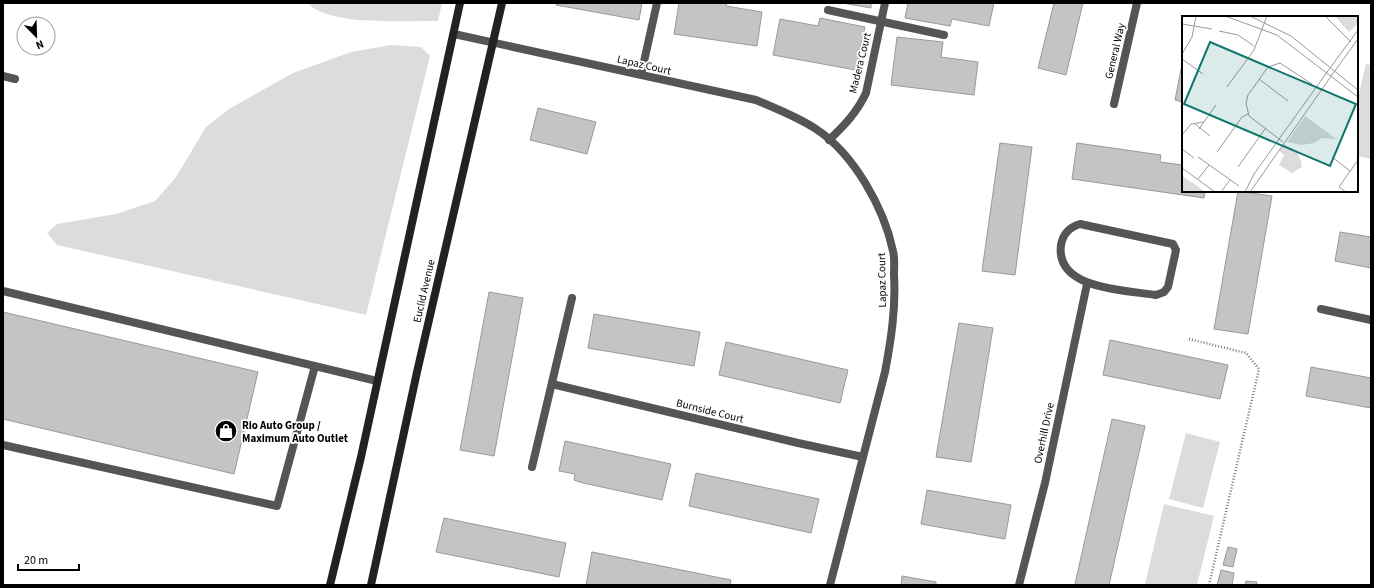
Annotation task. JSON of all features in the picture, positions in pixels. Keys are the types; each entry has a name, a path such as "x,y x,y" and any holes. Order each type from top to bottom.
{"main road":[{"path":"330,585 377,381 460,3"},
{"name":"Euclid Avenue","path":"371,585 417,372 502,3"}],"street":[{"path":"641,75 657,3"},
{"name":"Madera Court","path":"829,140 847,124 866,93 885,3"},
{"name":"General Way","path":"1114,104 1137,3"},
{"path":"828,10 944,35"},
{"name":"Lapaz Court","path":"454,34 756,100 791,114 817,130 850,162 869,189 884,220 894,252 895,295 892,338 885,372 830,585"},
{"path":"3,76 14,79"},
{"path":"1080,224 1167,242 1173,244 1176,250 1168,287 1164,292 1156,295 1087,284 1075,278 1068,270 1062,258 1061,245 1065,233 1072,226 1080,224"},
{"name":"Overhill Drive","path":"1019,585 1045,483 1087,284"},
{"path":"3,291 377,381"},
{"path":"532,467 572,298"},
{"path":"1321,309 1371,320"},
{"path":"3,445 277,506 315,366"},
{"name":"Burnside Court","path":"552,384 798,444 863,457"}],"path":[{"path":"1189,339 1246,353 1259,369 1209,585"}],"shaded area":[{"path":"307,3 442,3 438,21 369,21 333,16 318,11"},
{"path":"391,45 421,47 430,56 366,315 57,245 47,233 57,224 116,214 155,201 176,177 206,127 229,109 293,73 351,52"},
{"path":"1366,64 1371,65 1371,159 1358,156 1358,98"},
{"path":"1186,433 1220,442 1203,508 1169,499"},
{"path":"1164,504 1214,516 1197,585 1145,584"}],"building":[{"path":"556,3 642,3 639,20 556,5"},
{"path":"679,3 727,3 726,6 762,12 757,46 674,34"},
{"path":"842,3 871,3 871,8"},
{"path":"908,3 994,3 989,26 952,19 950,26 905,18"},
{"path":"1054,3 1083,3 1066,75 1038,68"},
{"path":"820,18 865,27 856,70 773,55 780,19 818,26"},
{"path":"897,37 943,42 941,57 978,62 974,95 891,85"},
{"path":"1182,64 1182,102 1175,100"},
{"path":"538,108 596,122 587,154 530,140"},
{"path":"1000,143 1032,147 1015,275 982,271"},
{"path":"1077,143 1161,155 1160,162 1182,165 1182,192 1205,192 1204,198 1072,179"},
{"path":"1238,192 1272,196 1248,334 1214,329"},
{"path":"1340,232 1371,237 1371,268 1335,261"},
{"path":"489,292 523,298 494,456 460,450"},
{"path":"3,312 258,372 234,474 3,419"},
{"path":"594,314 700,332 694,366 588,348"},
{"path":"959,323 993,328 971,462 936,457"},
{"path":"1110,340 1228,365 1220,399 1103,375"},
{"path":"726,342 848,370 840,403 719,375"},
{"path":"1311,367 1371,378 1371,408 1306,396"},
{"path":"1112,419 1145,426 1109,585 1077,585 1075,584"},
{"path":"565,441 671,464 662,500 583,483 574,480 575,474 559,471"},
{"path":"696,473 819,499 811,533 689,506"},
{"path":"927,490 1011,505 1005,539 921,524"},
{"path":"444,518 566,543 559,577 436,552"},
{"path":"1228,547 1237,549 1233,567 1223,565"},
{"path":"592,552 731,580 730,585 586,585"},
{"path":"1221,570 1234,573 1232,585 1217,585"},
{"path":"902,576 936,582 936,585 901,585"},
{"path":"1246,581 1257,582 1257,585 1245,585"}],"place":[{"name":"Rio Auto Group / Maximum Auto Outlet","path":"226,431"}]}
